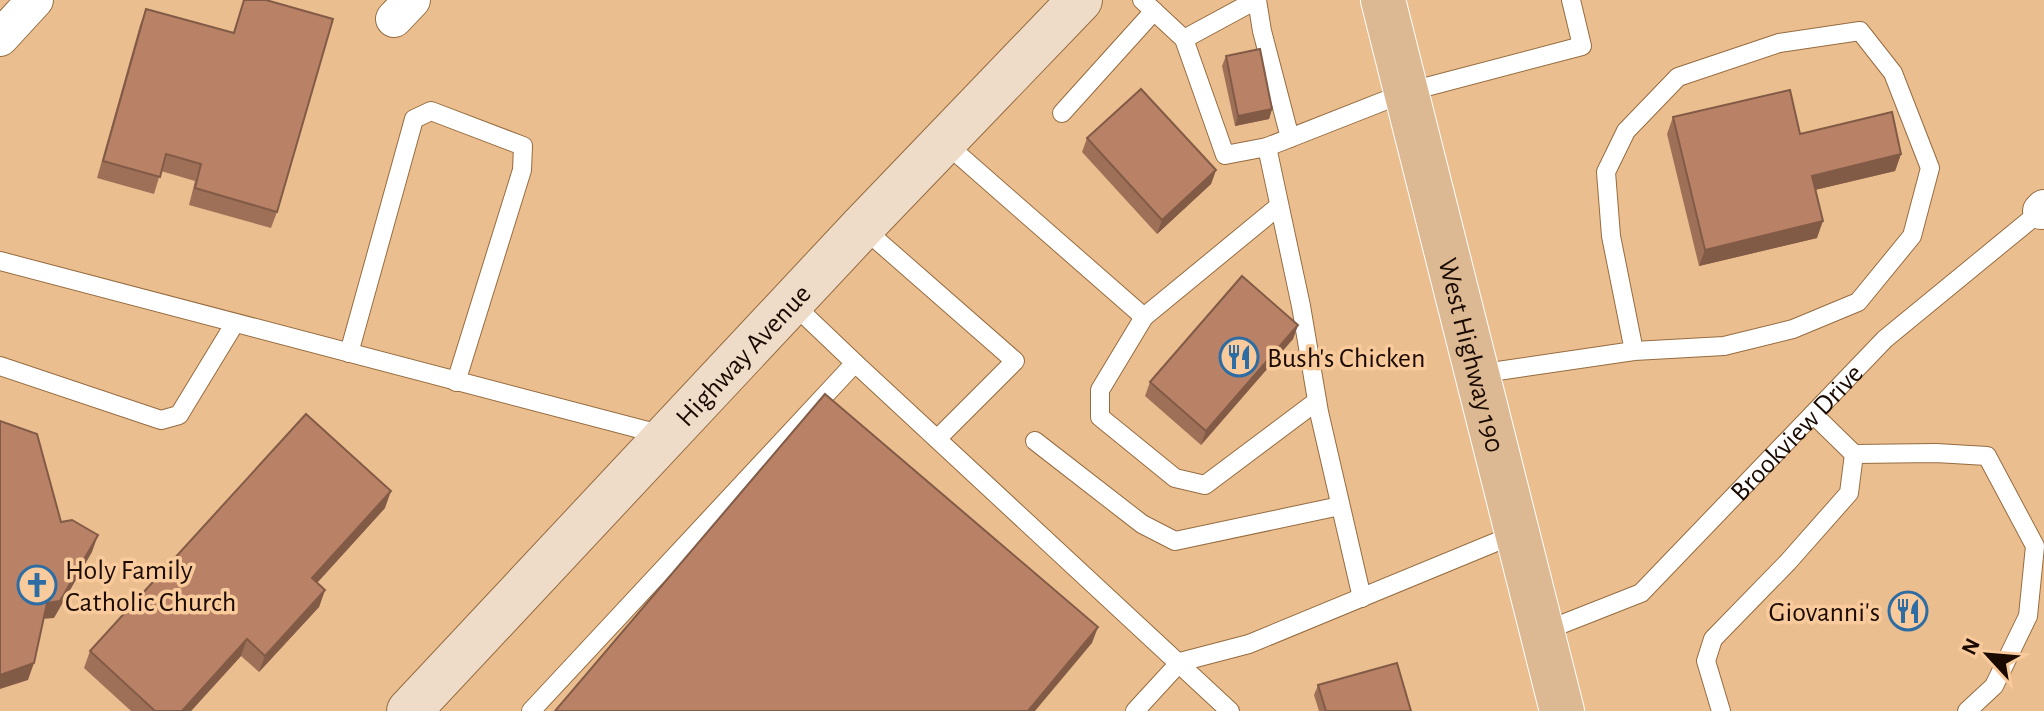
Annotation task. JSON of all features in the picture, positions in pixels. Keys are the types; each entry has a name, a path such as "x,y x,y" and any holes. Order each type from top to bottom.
{"main road":[{"name":"West Highway 190","path":"1383,0 1562,711"}],"street":[{"path":"0,38 35,0"},
{"name":"Highway Avenue","path":"409,711 791,302 1080,0"}],"lane":[{"path":"1184,39 1257,0 1290,138"},
{"path":"1062,113 1148,5 1184,39 1225,155 1267,147 1407,92 1582,46 1571,0"},
{"path":"1477,374 1634,351 1724,346 1793,329 1858,302 1912,236 1930,168 1893,73 1860,31 1779,43 1678,77 1626,131 1606,172 1611,236 1634,351"},
{"path":"349,353 414,119 431,111 523,146 522,170 456,382"},
{"path":"943,141 1144,317"},
{"path":"1267,147 1301,306 1317,401 1362,598"},
{"path":"1279,206 1144,317 1100,390 1100,417 1175,478 1205,485 1317,401"},
{"name":"Brookview Drive","path":"1542,632 1641,593 1885,339 2043,211"},
{"path":"862,227 1015,361 937,439"},
{"path":"0,261 665,436"},
{"path":"791,302 1230,711"},
{"path":"0,366 161,420 179,415 235,323"},
{"path":"531,711 855,363"},
{"path":"1813,414 1854,454 1987,456 2035,546 2028,616 1994,686 1967,711"},
{"path":"1035,441 1142,524 1175,541 1340,506"},
{"path":"1721,711 1706,661 1713,639 1849,493 1854,454"},
{"path":"1135,711 1180,662 1249,644 1518,533"}],"building":[{"path":"244,0 266,0 333,19 277,212 195,188 201,164 166,154 160,177 103,161 146,9 234,33"},
{"path":"1260,49 1272,109 1238,116 1226,56"},
{"path":"1141,89 1216,170 1162,220 1087,138"},
{"path":"1790,90 1800,134 1892,112 1901,154 1812,176 1823,221 1705,250 1673,117"},
{"path":"1242,276 1298,325 1206,431 1150,382"},
{"path":"825,394 1098,627 1028,711 555,711"},
{"path":"306,414 391,491 312,578 325,590 265,656 247,639 182,711 155,711 90,651"},
{"name":"Holy Family Catholic Church","path":"0,421 37,434 61,522 72,520 98,535 60,601 47,603 34,663 0,675"},
{"path":"1397,663 1411,711 1326,711 1318,685"}],"place":[{"name":"Bush's Chicken","path":"1239,357"},
{"name":"Holy Family Catholic Church","path":"37,585"},
{"name":"Giovanni's","path":"1908,611"}]}
